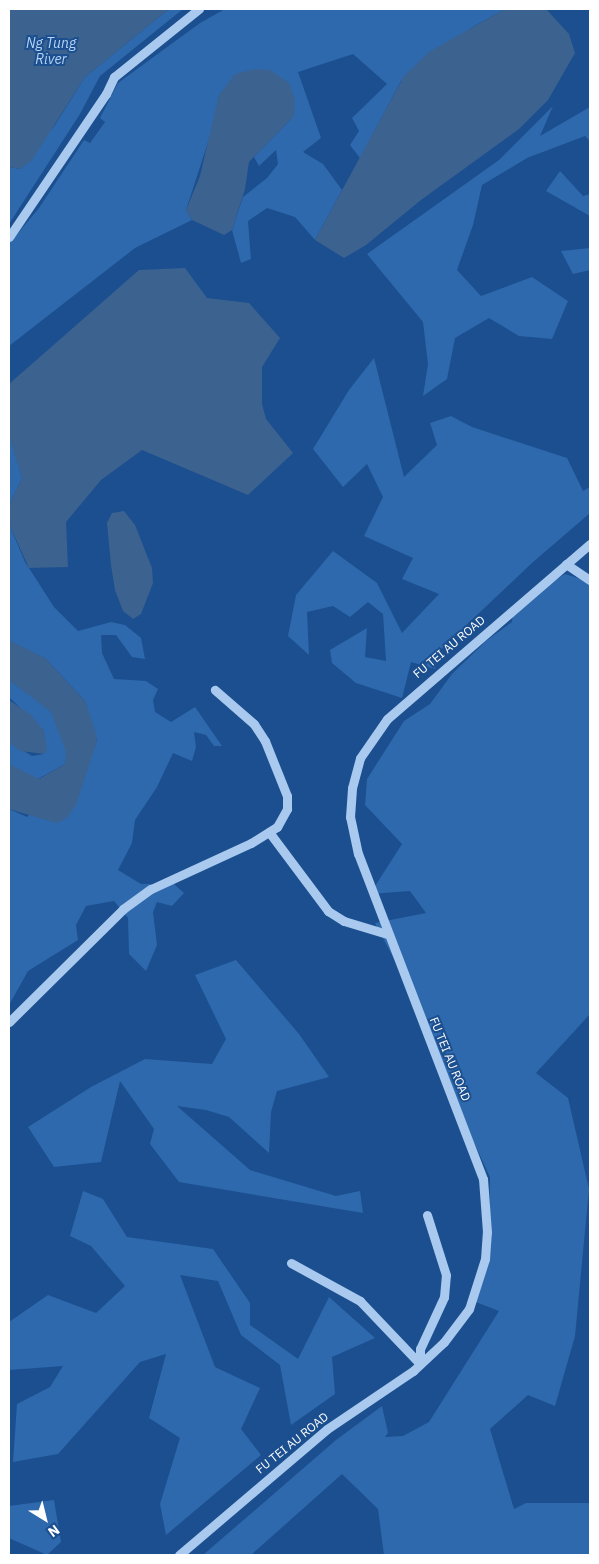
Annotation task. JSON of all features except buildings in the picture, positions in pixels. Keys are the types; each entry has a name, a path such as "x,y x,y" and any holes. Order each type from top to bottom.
{"street":[{"path":"9,237 106,94 114,77 199,9"},
{"name":"FU TEI AU ROAD","path":"179,1555 328,1429 420,1364 460,1322 478,1288 485,1259 486,1199 478,1162 387,934 352,834 352,788 360,758 378,728 394,712 590,544"},
{"path":"566,564 590,580"},
{"path":"9,1022 130,904 151,889 277,827 287,809 287,796 266,741 254,724 215,690"},
{"path":"269,832 328,911 344,921 387,934"},
{"path":"420,1364 420,1349 444,1297 446,1275 427,1215"},
{"path":"291,1263 360,1301 420,1364"}],"shaded area":[{"path":"169,9 183,9 100,76 80,114 9,224 9,167 20,169 55,125 85,77"},
{"path":"225,9 505,9 471,28 401,81 360,158 350,145 359,131 352,118 387,84 353,54 298,72 321,138 303,152 323,164 342,190 315,240 295,217 267,208 248,221 251,259 241,263 232,230 243,197 267,178 278,164 276,150 259,166 254,157 291,119 219,95 213,127 186,210 192,220 135,248 9,346 9,244 39,208 84,140 90,143 105,122 100,118 118,83 200,23"},
{"path":"553,106 540,136 590,107 590,141 585,136 527,158 482,185 473,225 457,270 481,296 532,277 568,301 552,339 519,336 489,318 455,338 447,379 423,396 428,364 423,322 367,254 499,160"},
{"path":"560,171 583,196 590,194 590,216 546,191"},
{"path":"590,248 590,270 573,274 561,251"},
{"path":"374,358 404,477 437,445 430,423 451,416 472,427 567,458 583,491 590,487 590,513 532,563 438,652 435,669 411,662 402,698 356,683 332,663 330,650 367,628 365,657 386,661 383,614 368,602 350,617 333,606 307,612 309,655 288,636 296,595 333,551 377,583 402,633 439,594 402,579 413,558 364,536 383,497 367,464 343,487 313,449 349,390"},
{"path":"9,433 22,478 9,505"},
{"path":"9,524 25,562 54,607 78,631 111,622 125,625 141,638 145,659 132,657 116,635 101,635 102,653 114,679 146,681 158,689 153,700 155,712 171,722 195,707 222,746 214,746 206,735 194,732 196,747 192,761 173,753 157,787 135,820 132,843 118,870 141,884 174,884 184,893 172,906 157,902 153,912 157,945 146,971 129,954 128,918 114,901 86,906 76,925 78,940 28,971 9,1005 9,809 27,817 97,741 85,701 45,658 9,643"},
{"path":"565,574 590,582 590,1014 536,1073 568,1098 589,1189 575,1336 555,1406 528,1395 490,1429 514,1509 526,1503 590,1503 590,1555 384,1555 378,1509 342,1474 251,1555 203,1555 336,1440 382,1406 388,1433 385,1437 403,1436 429,1422 499,1311 473,1301 489,1260 490,1177 457,1106 413,995 375,923 426,913 410,891 370,894 402,844 365,805 367,779 404,721 430,704 452,674 486,641 512,622 514,606"},
{"path":"9,680 50,709 69,748 65,764 38,779 21,775 9,765 9,742 32,756 44,754 44,731 9,697"},
{"path":"236,960 299,1034 329,1077 277,1091 271,1112 269,1153 229,1117 206,1110 177,1106 250,1170 336,1196 360,1191 363,1213 179,1182 150,1144 154,1129 120,1081 101,1162 54,1167 28,1127 91,1087 145,1059 212,1064 226,1039 195,975"},
{"path":"83,1191 103,1199 127,1237 213,1249 250,1303 250,1325 298,1359 329,1297 375,1338 332,1357 335,1394 291,1425 280,1365 241,1335 218,1281 180,1275 215,1367 260,1388 241,1429 261,1455 166,1535 160,1504 180,1438 149,1418 166,1354 140,1362 58,1454 13,1462 17,1404 50,1387 63,1366 9,1370 9,1322 48,1295 96,1313 125,1286 91,1246 70,1236"},
{"path":"54,1500 61,1542 47,1555 9,1538 9,1506"}],"water":[{"name":"Ng Tung River","path":"9,9 169,9 85,77 32,160 20,169 9,167"},
{"path":"505,9 546,9 569,34 575,53 548,100 519,129 421,200 366,245 344,258 315,240 404,76 429,52"},
{"path":"255,69 270,70 289,83 295,100 294,116 249,162 245,189 232,230 224,235 192,220 186,210 200,176 219,95 235,74"},
{"path":"185,268 207,298 249,303 280,338 262,367 262,404 266,419 293,453 248,495 142,450 101,480 66,522 68,567 29,568 9,524 9,505 22,478 9,436 9,384 139,270"},
{"path":"124,511 135,525 152,568 153,583 141,614 133,619 123,611 115,590 107,523 112,513"},
{"path":"9,640 45,658 85,701 95,730 97,741 76,805 66,819 56,823 9,809 9,764 39,779 65,764 66,752 51,712 9,680"},
{"path":"9,700 31,715 44,731 47,749 44,754 20,751 9,742"}]}
